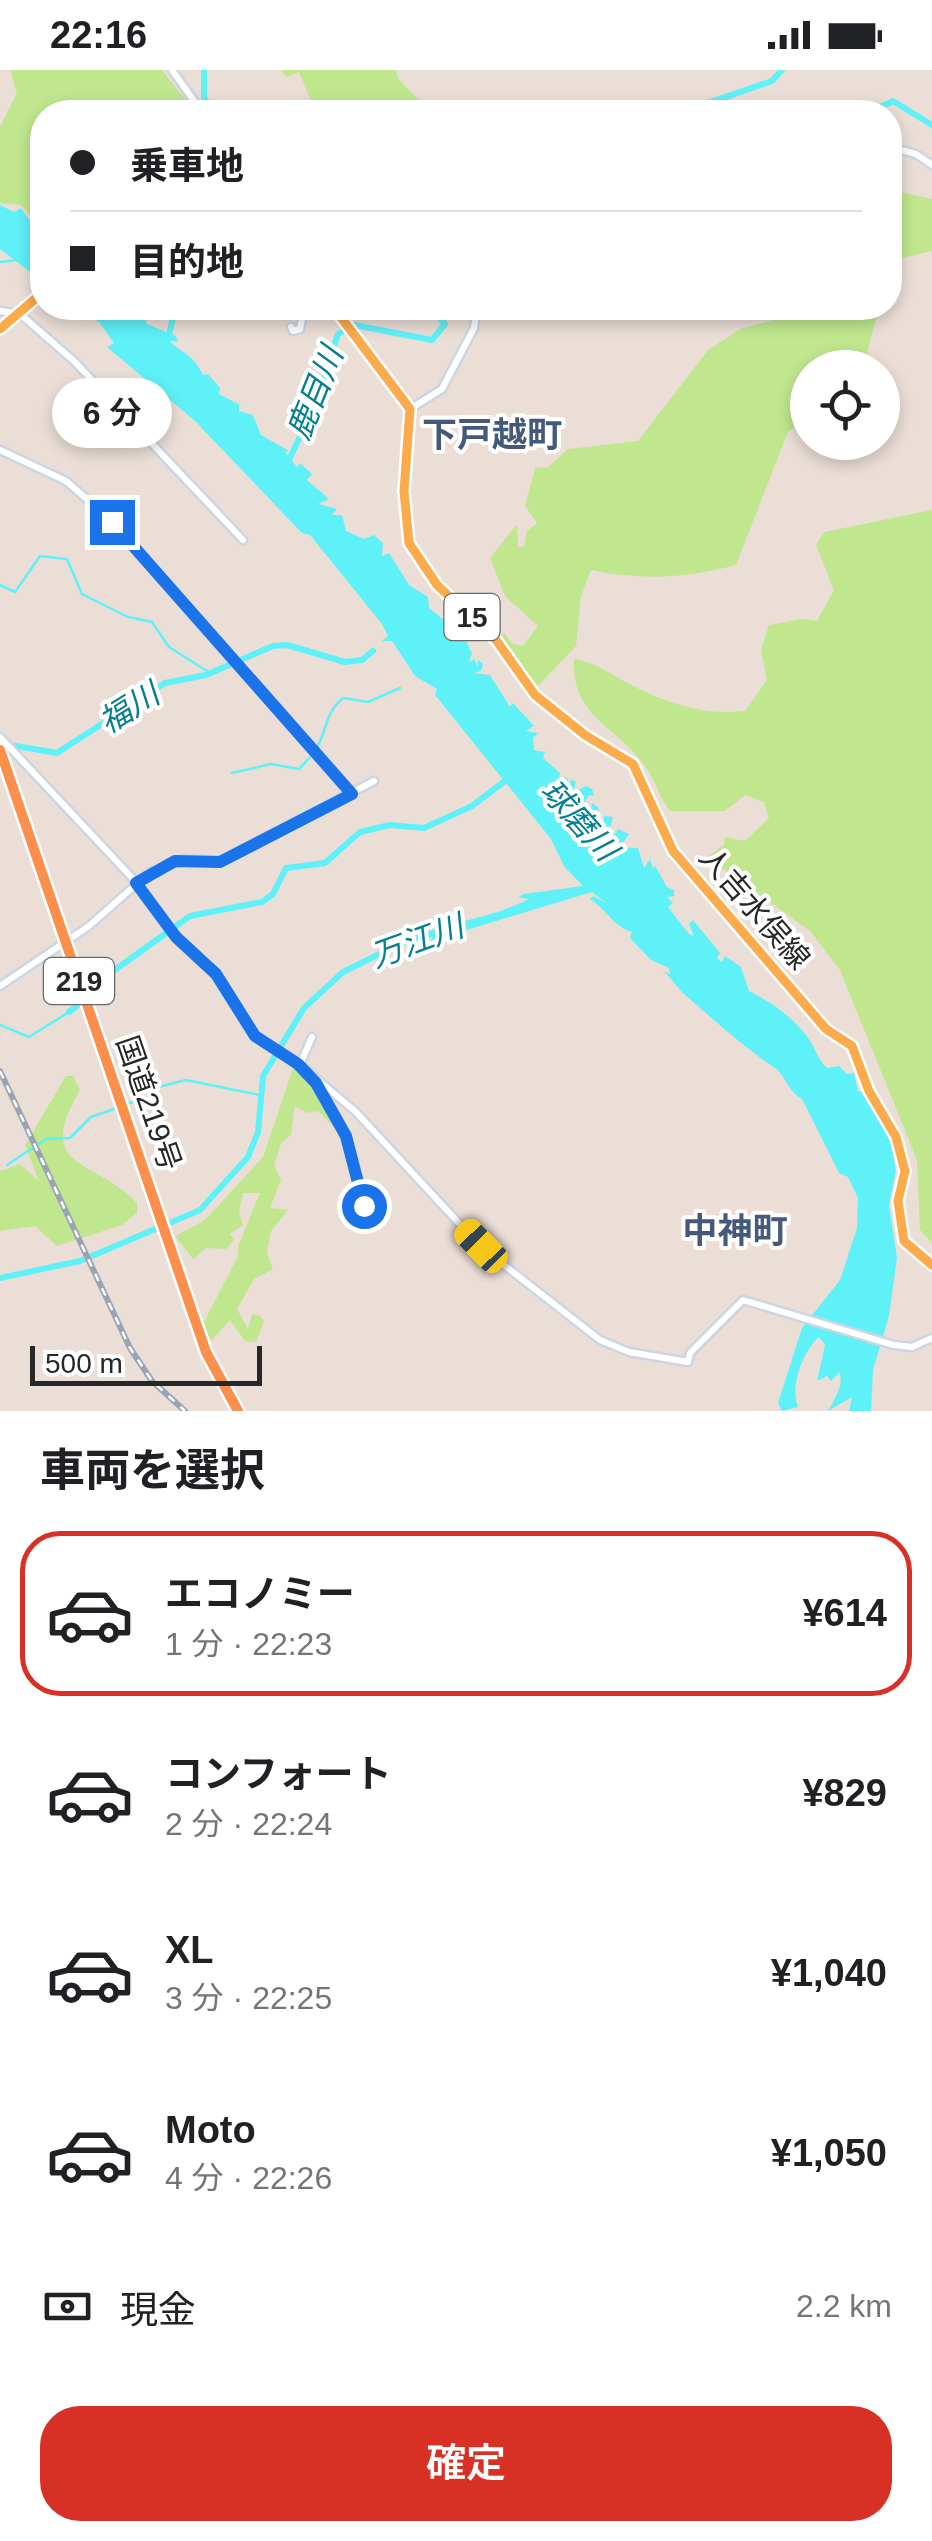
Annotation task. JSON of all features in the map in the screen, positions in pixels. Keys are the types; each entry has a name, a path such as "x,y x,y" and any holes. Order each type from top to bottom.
{"highway":[{"name":"国道219号","path":"1,752 206,1352 238,1411"}],"main road":[{"path":"0,329 30,305"},
{"path":"342,320 410,408"},
{"name":"人吉水俣線","path":"410,408 404,490 408,543 438,584 496,640 535,695 585,734 633,764 673,852 826,1029 852,1046 869,1091 896,1137 906,1171 898,1200 904,1241 932,1265"}],"street":[{"path":"172,70 193,100"},
{"path":"902,151 920,156 932,165"},
{"path":"0,312 24,310 30,316"},
{"path":"34,320 243,540"},
{"path":"290,327 300,329 302,320"},
{"path":"410,408 442,390 476,320"},
{"path":"0,450 66,481 112,522 352,794"},
{"path":"0,736 136,883 176,937 216,974 260,1041 298,1063 362,1119 395,1160 481,1246 600,1340 633,1353 688,1362 690,1353 743,1300 907,1348 932,1338"},
{"path":"0,986 99,918 136,883 175,861 220,862 374,781"},
{"path":"298,1063 312,1037"},
{"path":"298,1063 316,1083 346,1136 372,1228"}],"green space":[{"path":"10,70 162,70 186,100 30,100 30,216 21,205 0,203 0,127 17,93"},
{"path":"281,70 396,70 399,80 419,100 311,100 299,72 286,77"},
{"path":"902,193 932,199 932,251 902,258"},
{"path":"774,320 876,320 868,350 790,350 790,431 736,565 664,576 591,570 581,596 576,646 534,690 499,638 504,633 513,644 523,646 538,626 505,596 490,558 517,524 518,547 524,547 527,531 537,523 525,506 535,468 548,467 568,449 638,441 708,350 740,329"},
{"path":"932,510 932,1243 920,1230 917,1160 840,970 810,931 707,857 724,845 725,837 745,841 769,818 764,802 745,795 725,811 670,811 636,754 588,709 575,679 574,659 672,702 716,712 745,711 767,680 761,650 769,625 802,619 817,621 834,590 816,545 824,532"},
{"path":"293,1068 313,1084 343,1136 318,1111 308,1113 295,1106 291,1135 281,1143 274,1165 281,1180 270,1208 288,1210 271,1231 267,1253 273,1269 254,1279 237,1309 248,1329 252,1314 264,1321 256,1342 245,1341 230,1320 211,1341 202,1326 238,1256 238,1246 260,1193 243,1193 239,1211 243,1225 230,1234 234,1240 226,1249 206,1248 193,1259 175,1236 205,1220 263,1157"},
{"path":"66,1076 73,1076 80,1090 67,1116 63,1136 66,1150 137,1203 137,1213 122,1225 57,1246 35,1226 0,1231 0,1171 20,1164 39,1181 25,1145"}],"water":[{"path":"0,205 14,212 21,208 30,221 30,272 0,249"},
{"name":"球磨川","path":"95,320 145,320 176,336 178,342 168,340 191,358 203,375 208,374 220,388 219,394 246,408 239,405 239,411 253,415 261,435 289,451 285,452 297,467 300,463 312,474 307,480 329,499 318,504 337,509 332,515 342,515 346,531 364,539 374,535 383,543 382,556 389,553 409,585 428,597 429,608 464,636 472,654 469,662 474,659 478,667 478,660 483,664 481,671 473,673 490,675 510,707 513,703 534,726 526,731 538,733 533,738 534,750 545,752 543,758 560,773 559,779 566,777 570,785 571,779 576,782 573,793 586,786 592,789 594,796 589,795 583,806 591,809 592,803 599,808 596,818 604,823 604,816 613,817 609,832 615,834 618,829 629,834 620,847 638,848 644,868 650,859 653,869 655,866 667,887 674,890 674,896 667,897 673,903 668,907 689,934 694,936 689,924 693,920 720,953 717,958 722,962 725,956 741,967 749,991 797,1024 827,1068 839,1066 847,1074 854,1073 858,1091 866,1093 891,1143 896,1171 889,1205 897,1258 889,1316 873,1370 871,1411 849,1411 852,1397 828,1411 841,1381 839,1372 831,1381 827,1376 817,1381 825,1345 819,1337 807,1351 799,1370 798,1407 782,1411 778,1403 802,1328 840,1280 857,1228 858,1198 848,1177 839,1173 802,1099 779,1071 681,992 663,971 670,974 669,968 651,960 630,938 632,932 590,899 593,896 606,903 592,892 430,941 433,937 395,945 513,906 529,899 518,897 524,894 583,886 564,866 551,839 435,695 437,689 415,676 392,641 382,641 388,636 382,624 310,535 302,533 195,421 107,347 114,343"}],"waterway":[{"path":"204,70 206,100"},
{"path":"716,100 772,81 782,70"},
{"name":"鹿目川","path":"902,107 932,125"},
{"path":"0,262 17,260"},
{"path":"166,349 172,320"},
{"name":"鹿目川","path":"287,464 315,405 338,334 354,325 432,340 445,324 442,320"},
{"path":"0,585 15,592 40,556 67,559 82,594 128,617 152,622 169,647 210,673"},
{"name":"福川","path":"0,748 16,746 57,753 165,683 206,675 273,646 287,645 345,662 362,660 373,651"},
{"path":"317,747 329,716 343,698 368,702 400,688"},
{"path":"232,773 271,764 299,769 313,754"},
{"path":"69,1012 104,985 105,977 190,916 262,902 273,894 286,868 325,863 360,832 390,825 424,828 472,806 505,781"},
{"name":"万江川","path":"0,1278 80,1261 200,1210 248,1157 258,1132 263,1076 304,1008 343,972 408,940"},
{"path":"0,1025 29,1037 69,1012"},
{"path":"124,1105 151,1096 158,1087 186,1080 260,1095"},
{"path":"7,1165 46,1139 70,1138 91,1117 117,1108"}],"railway":[{"path":"0,1071 130,1348 152,1381 185,1411"}],"district":[{"name":"下戸越町","path":"492,434"},
{"name":"中神町","path":"735,1230"}],"route":[{"path":"112,522 352,794 220,862 175,861 136,883 176,937 216,974 255,1036 298,1064 316,1083 346,1136 364,1206"}]}
